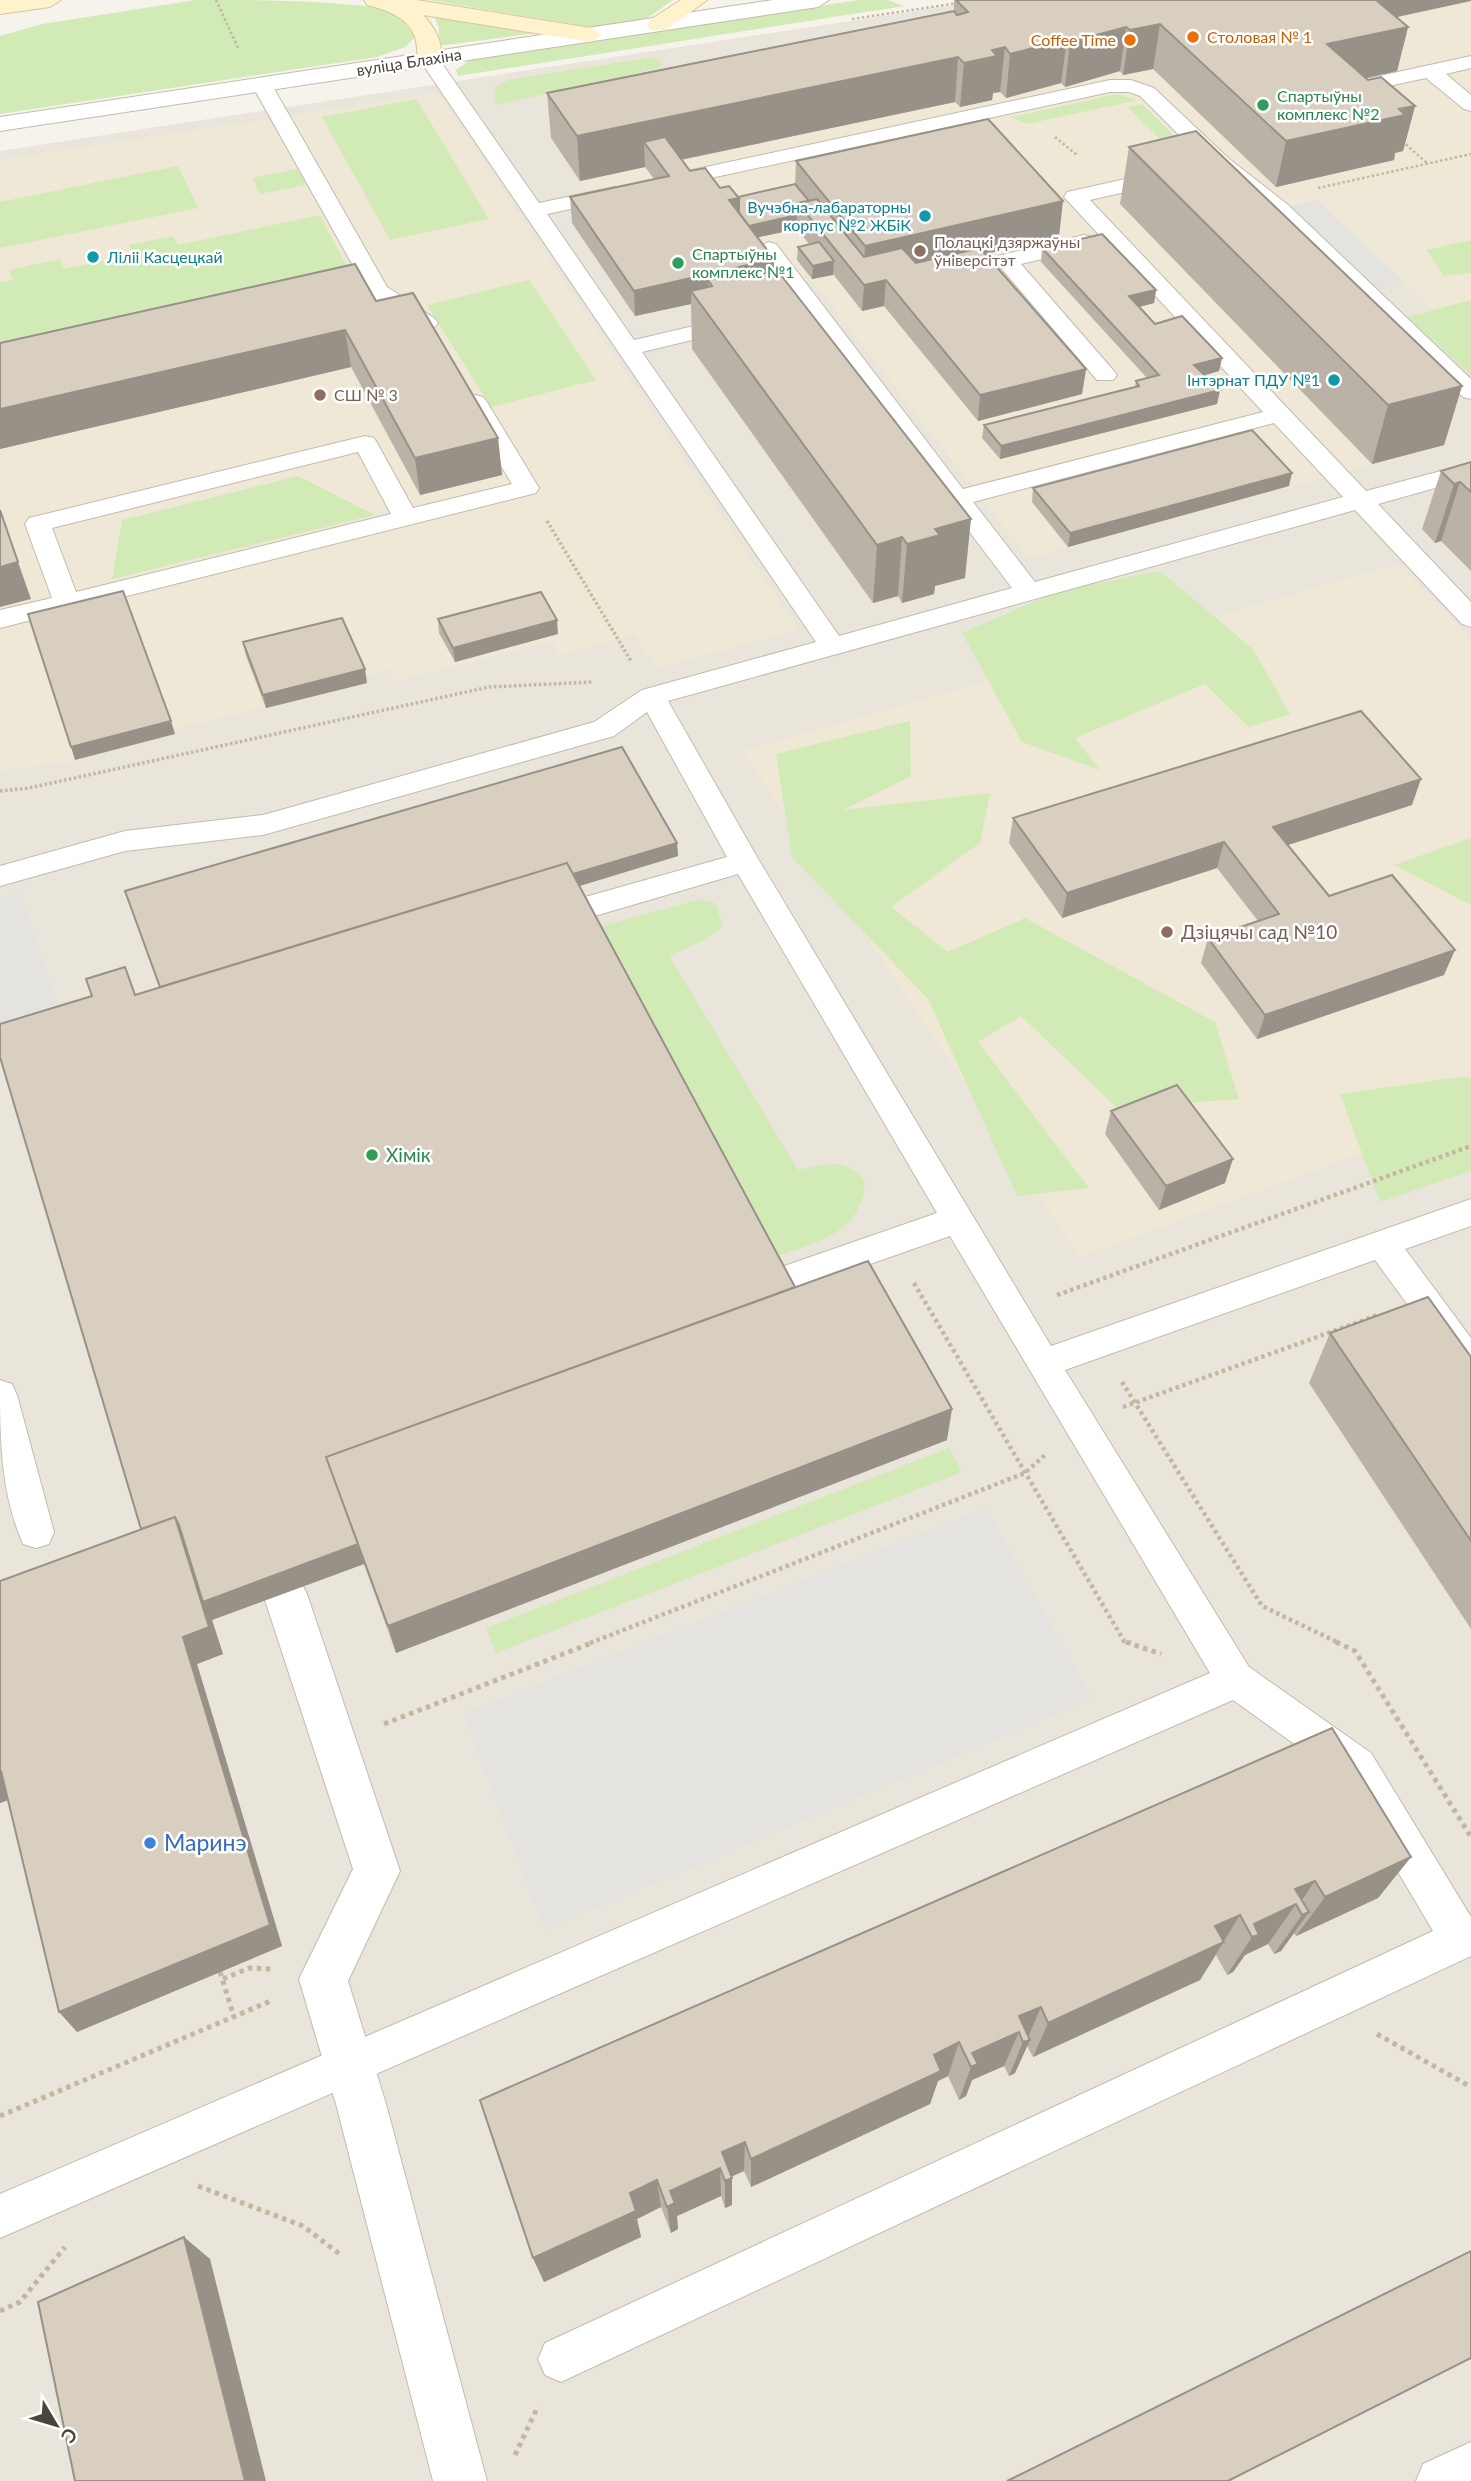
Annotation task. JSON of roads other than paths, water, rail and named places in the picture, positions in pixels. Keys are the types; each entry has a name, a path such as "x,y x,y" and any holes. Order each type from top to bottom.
{"main road":[{"path":"0,7 50,0"},
{"path":"658,25 696,0"},
{"path":"383,1 591,35"},
{"path":"383,1 417,20 429,38 429,59"}],"street":[{"name":"вуліца Блахіна","path":"0,124 818,0"},
{"path":"285,1594 377,1871 302,1976 349,2064 460,2481"}],"lane":[{"path":"429,59 832,646"},
{"path":"1343,90 1471,62"},
{"path":"1430,71 1471,105"},
{"path":"262,85 378,291 425,320 438,342"},
{"path":"678,179 1110,86 1131,86 1147,92 1201,168 1266,199 1471,392"},
{"path":"1201,168 1064,200 1110,236 1471,618"},
{"path":"532,211 631,190"},
{"path":"1105,375 1006,261 1110,236"},
{"path":"768,248 1029,592"},
{"path":"628,348 810,305"},
{"path":"0,619 527,488 466,387"},
{"path":"958,498 1279,415"},
{"path":"67,602 38,524 365,443 406,518"},
{"path":"0,876 125,841 263,825 604,729 647,687 832,646 1471,470"},
{"path":"561,2359 1461,1940 1357,1766 1237,1680 1079,1424 745,862 647,687"},
{"path":"581,909 745,862"},
{"path":"1043,1363 1471,1212"},
{"path":"779,1282 958,1219"},
{"path":"1382,1244 1471,1365"},
{"path":"0,1395 36,1532"},
{"path":"0,2216 1237,1680"},
{"path":"1440,2481 1471,2465"}],"place":[{"name":"Столовая № 1","path":"1193,37"},
{"name":"Coffee Time","path":"1130,40"},
{"name":"Спартыўны комплекс №2","path":"1263,105"},
{"name":"Вучэбна-лабараторны корпус №2 ЖБіК","path":"925,216"},
{"name":"Полацкі дзяржаўны ўніверсітэт","path":"920,251"},
{"name":"Ліліі Касцецкай","path":"93,257"},
{"name":"Спартыўны комплекс №1","path":"678,263"},
{"name":"Інтэрнат ПДУ №1","path":"1334,380"},
{"name":"СШ № 3","path":"320,395"},
{"name":"Дзіцячы сад №10","path":"1167,932"},
{"name":"Хімік","path":"372,1155"},
{"name":"Маринэ","path":"150,1843"}]}
